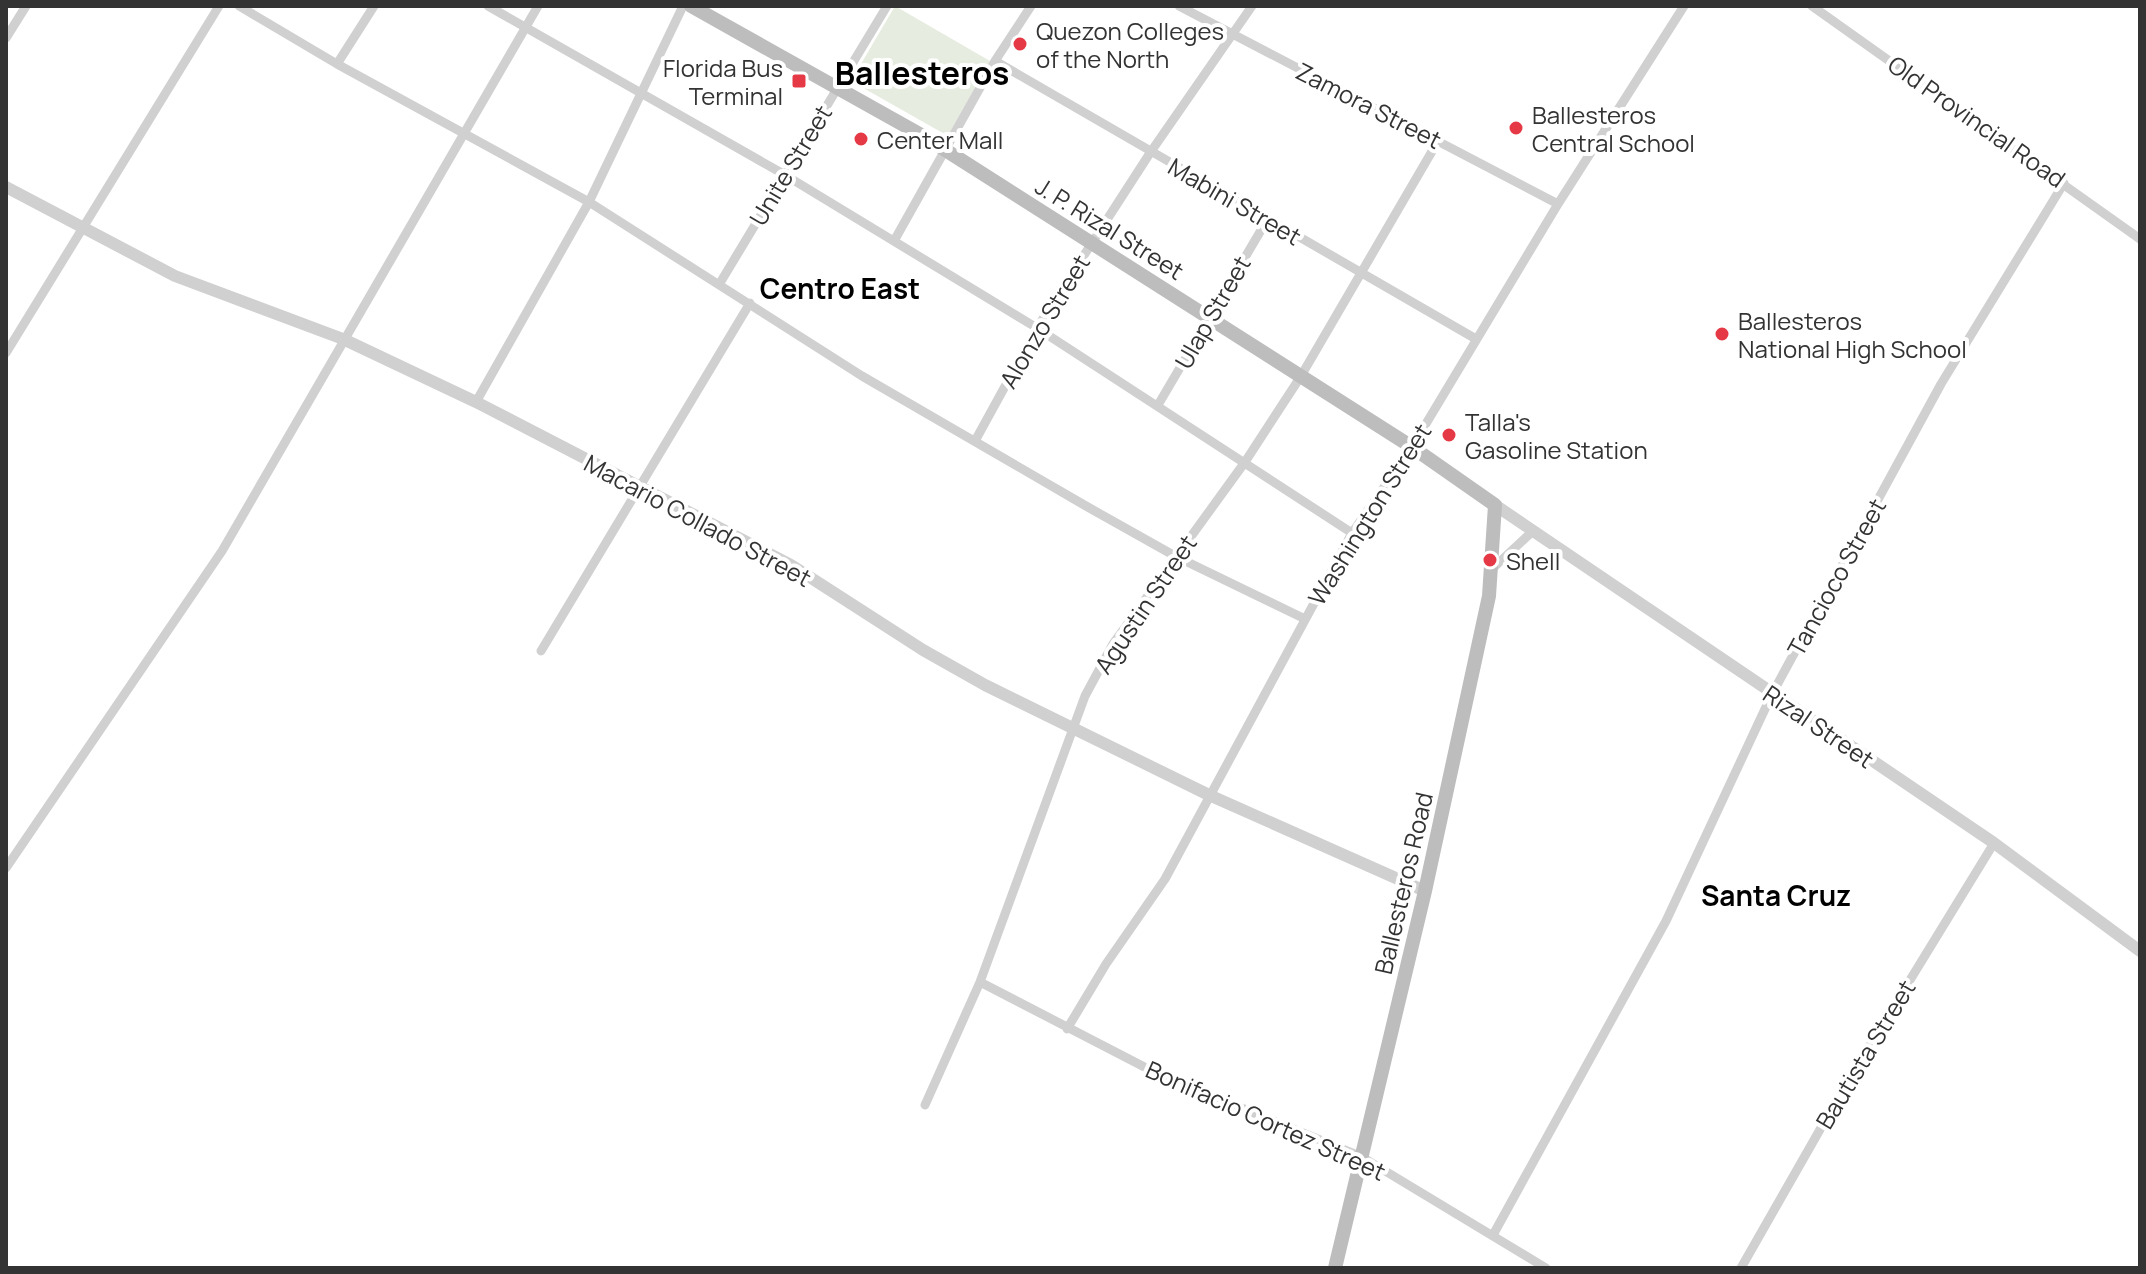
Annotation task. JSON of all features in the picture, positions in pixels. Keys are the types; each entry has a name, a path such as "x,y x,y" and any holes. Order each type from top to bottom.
{"main road":[{"name":"J. P. Rizal Street","path":"691,6 946,150 1412,447 1495,505"},
{"name":"Ballesteros Road","path":"1335,1268 1425,891 1492,569 1495,505"}],"street":[{"path":"6,38 26,6"},
{"path":"6,353 219,6"},
{"path":"239,6 337,64 589,202 862,376 975,441 1175,556 1303,618"},
{"path":"337,64 374,6"},
{"path":"488,6 785,175 1037,328 1352,533"},
{"path":"6,868 222,551 538,6"},
{"path":"476,402 589,202 683,6"},
{"name":"Unite Street","path":"720,283 887,6"},
{"path":"894,241 995,61 1031,6"},
{"name":"Zamora Street","path":"1179,6 1558,204"},
{"name":"Alonzo Street","path":"975,441 1037,328 1150,153 1252,6"},
{"name":"Washington Street","path":"1067,1029 1106,964 1165,879 1303,618 1352,533 1412,447 1558,204 1684,6"},
{"name":"Old Provincial Road","path":"1812,6 2140,239"},
{"name":"Mabini Street","path":"995,61 1476,339"},
{"name":"Agustin Street","path":"925,1105 980,982 1076,728 1085,696 1113,644 1245,462 1301,376 1358,272 1438,141"},
{"name":"Tancioco Street","path":"1493,1235 1666,921 1772,694 1941,384 2064,183"},
{"name":"Macario Collado Street","path":"6,187 175,276 343,339 476,402 791,565 958,671 1209,795 1425,891"},
{"name":"Ulap Street","path":"1158,405 1267,220"},
{"path":"541,651 750,303"},
{"name":"Rizal Street","path":"1495,505 1994,843 2140,951"},
{"path":"1492,569 1533,531"},
{"name":"Bautista Street","path":"1741,1268 1842,1091 1994,843"},
{"name":"Bonifacio Cortez Street","path":"980,982 1156,1073 1362,1157 1546,1268"}],"shaded area":[{"path":"895,6 990,61 948,136 851,81"}],"place":[{"name":"Quezon Colleges of the North","path":"1020,44"},
{"name":"Florida Bus Terminal","path":"799,81"},
{"name":"Ballesteros Central School","path":"1516,128"},
{"name":"Center Mall","path":"861,139"},
{"name":"Ballesteros National High School","path":"1722,334"},
{"name":"Talla's Gasoline Station","path":"1449,435"},
{"name":"Shell","path":"1490,560"}],"district":[{"name":"Ballesteros","path":"922,73"},
{"name":"Centro East","path":"840,288"},
{"name":"Santa Cruz","path":"1776,895"}]}
